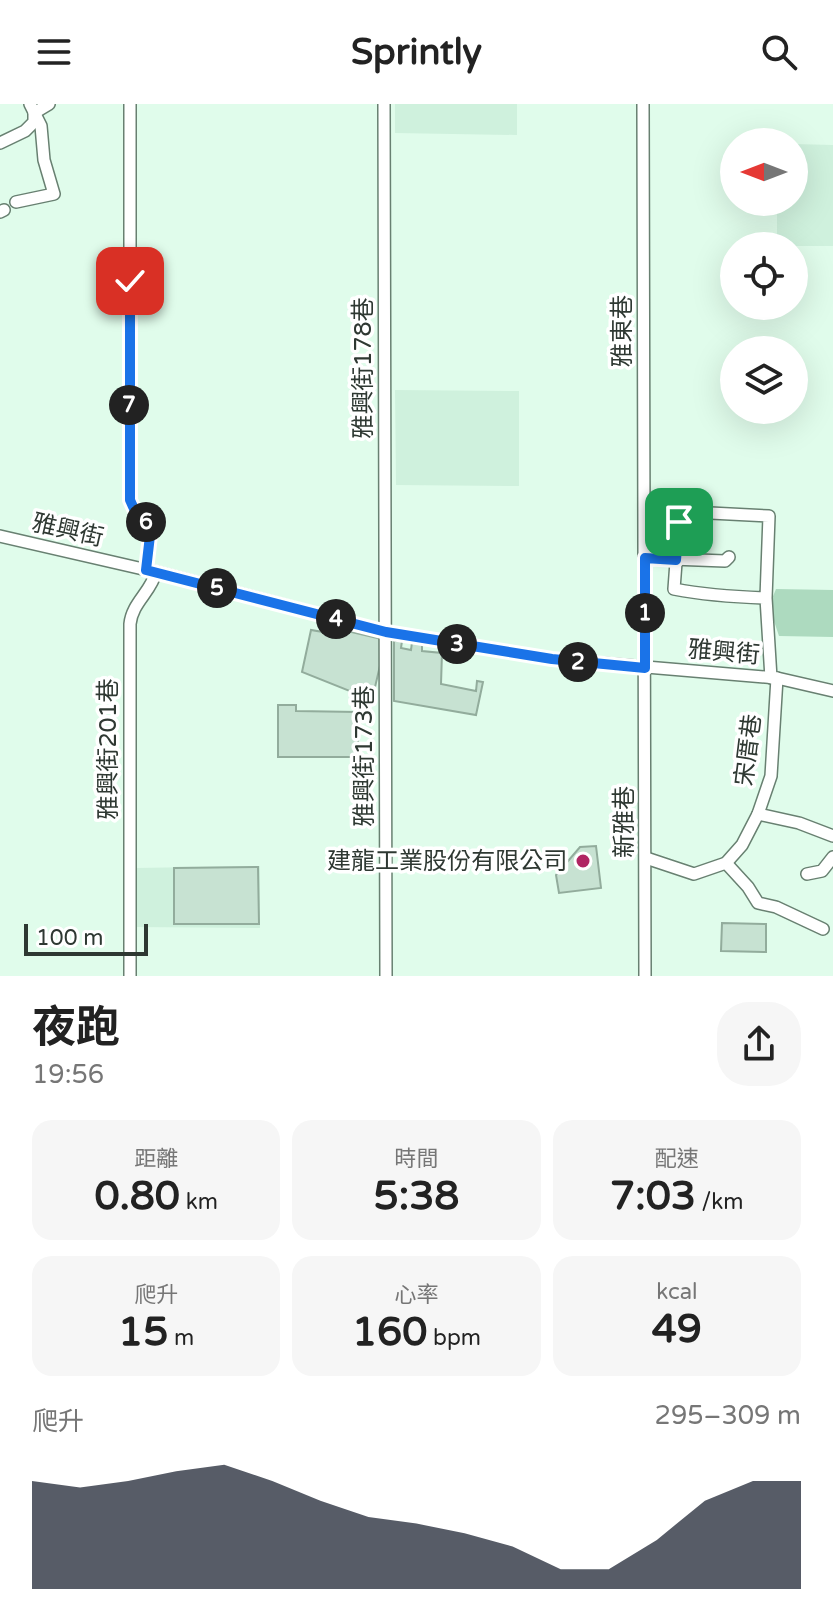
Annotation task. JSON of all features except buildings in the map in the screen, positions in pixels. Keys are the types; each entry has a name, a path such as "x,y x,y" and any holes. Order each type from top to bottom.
{"street":[{"path":"32,108 49,104"},
{"path":"130,104 130,500 135,511 151,527 151,571"},
{"name":"雅興街178巷","path":"384,104 386,632"},
{"name":"雅東巷","path":"643,104 645,668"},
{"path":"0,143 25,131 34,122 32,108"},
{"path":"16,202 54,194 44,160 41,126 32,108"},
{"path":"766,598 710,596 674,589 679,522 686,513 769,516 766,598 774,678"},
{"name":"雅興街","path":"0,536 151,571 386,632 552,659 774,678 833,691"},
{"path":"645,558 725,561 729,557"},
{"name":"雅興街201巷","path":"130,976 130,624 134,608 154,582 151,571"},
{"name":"雅興街173巷","path":"386,632 386,976"},
{"name":"新雅巷","path":"645,668 645,976"},
{"name":"宋厝巷","path":"726,863 742,845 758,814 771,776 774,678"},
{"path":"758,814 799,823 833,836"},
{"path":"807,874 822,871 833,857"},
{"path":"646,858 694,874 726,863 758,903 776,907 823,929"}],"shaded area":[{"path":"395,104 517,104 517,135 395,133"},
{"path":"808,144 833,145 833,246 808,246 808,232 777,232 777,216 808,216"},
{"path":"395,390 519,391 519,486 396,485"},
{"path":"776,589 833,590 833,637 779,636 769,606"},
{"path":"260,866 260,928 134,927 136,868"}],"place":[{"name":"建龍工業股份有限公司","path":"583,861"}],"route":[{"path":"130,281 130,500 135,511 151,527 146,570 386,632 552,659 645,668 645,558 676,560 679,522"}]}
